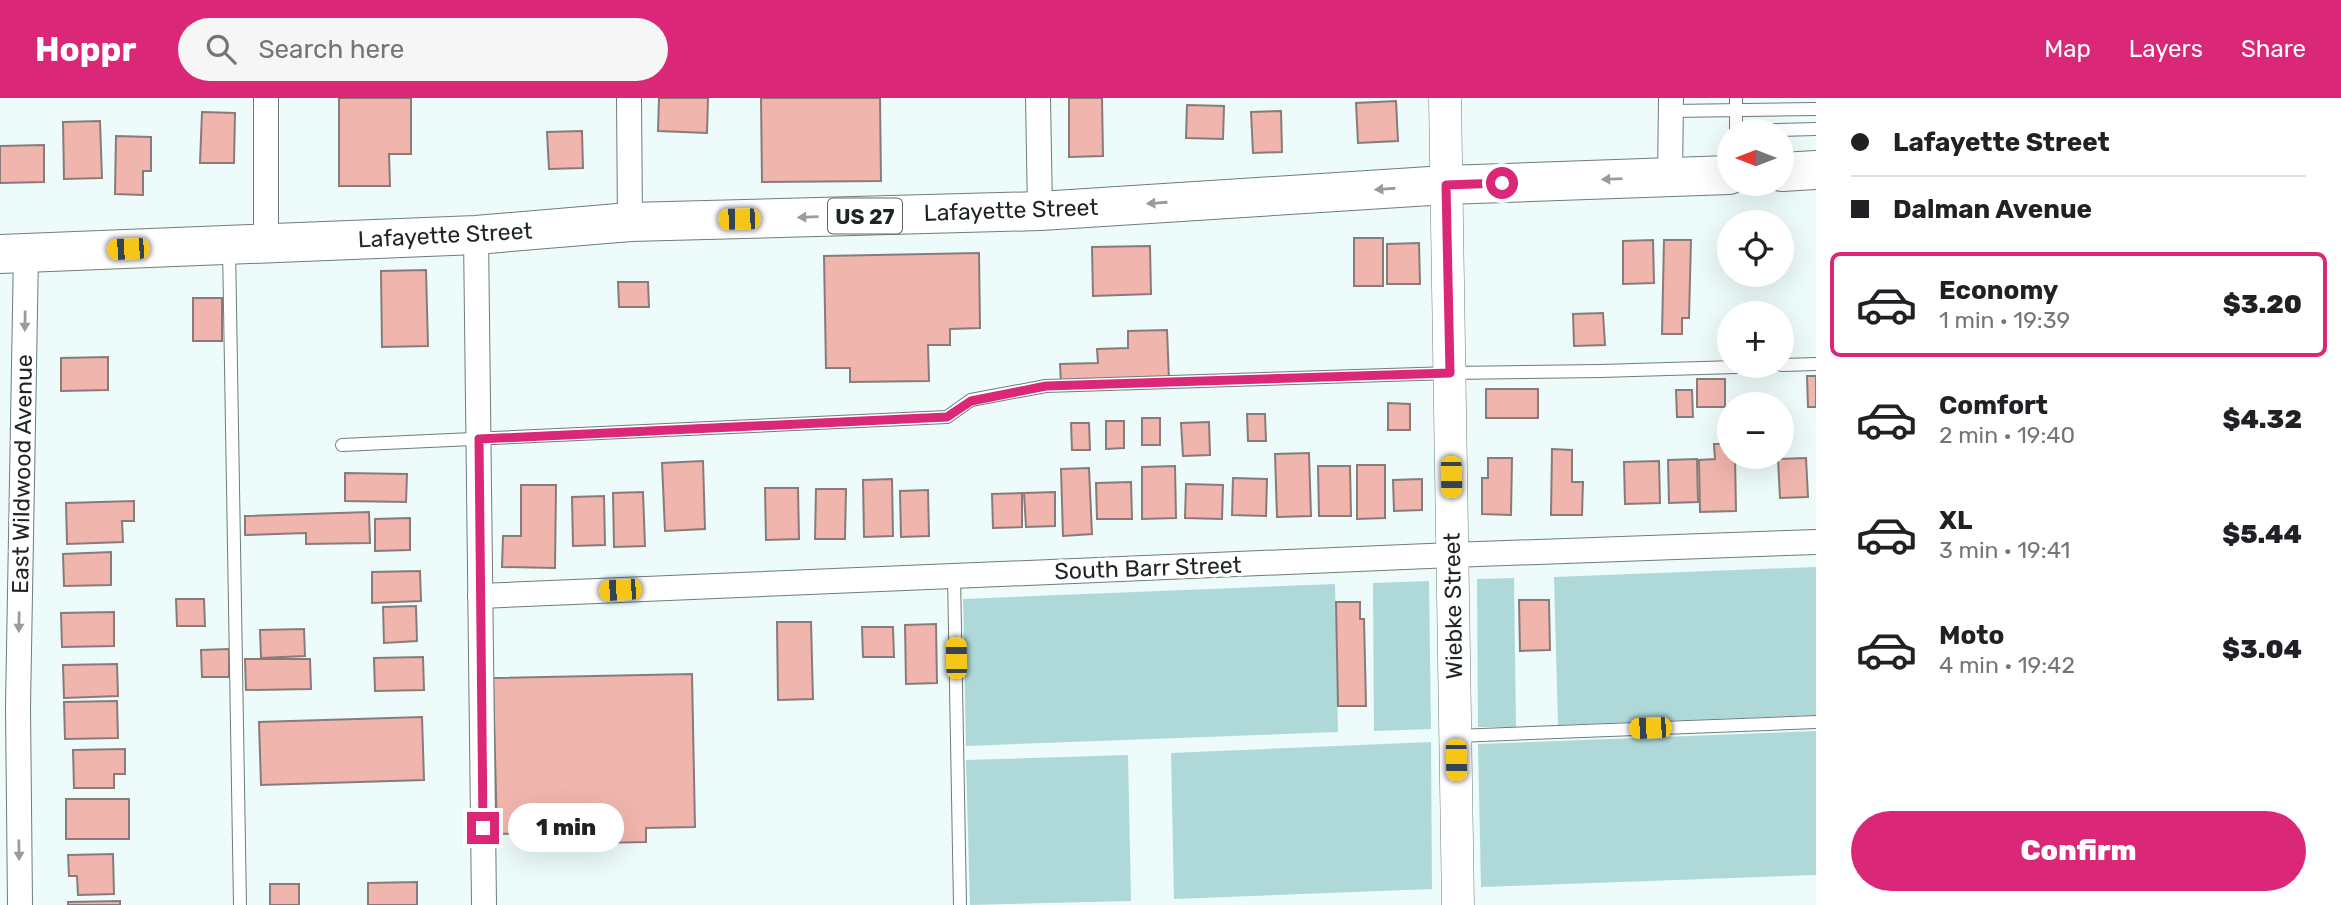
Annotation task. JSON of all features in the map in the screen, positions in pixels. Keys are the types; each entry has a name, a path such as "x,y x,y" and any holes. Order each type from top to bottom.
{"highway":[{"path":"1794,171 1816,170"},
{"name":"Lafayette Street","path":"13,253 476,236 630,222 1040,211 1446,185 1717,175"}],"street":[{"path":"266,98 266,243"},
{"path":"629,98 630,222"},
{"path":"1038,98 1040,211"},
{"name":"Wiebke Street","path":"1445,98 1458,905"},
{"path":"1670,177 1671,104"},
{"path":"476,236 484,905"},
{"name":"East Wildwood Avenue","path":"13,253 9,707 20,905"},
{"name":"South Barr Street","path":"480,596 1816,542"}],"lane":[{"path":"1671,104 1736,104 1816,109"},
{"path":"1794,130 1816,129"},
{"path":"229,245 240,905"},
{"path":"1794,365 1816,364"},
{"path":"342,445 947,417 971,401 1046,386 1717,368"},
{"path":"954,576 960,905"},
{"path":"1455,736 1816,722"}],"shaded area":[{"path":"1816,567 1816,715 1558,725 1554,577"},
{"path":"1514,578 1516,727 1478,727 1477,579"},
{"path":"1429,581 1431,729 1374,731 1373,583"},
{"path":"1335,584 1338,732 966,746 963,599"},
{"path":"1816,731 1816,875 1481,887 1478,744"},
{"path":"1431,742 1432,889 1174,899 1171,753"},
{"path":"1128,755 1131,901 970,905 966,760"}],"building":[{"path":"339,98 411,98 411,154 389,154 390,186 339,186"},
{"path":"659,98 708,98 707,133 658,131"},
{"path":"761,98 880,98 881,181 762,182"},
{"path":"1069,98 1102,98 1103,156 1069,157"},
{"path":"1396,101 1398,141 1358,143 1356,103"},
{"path":"1187,105 1224,106 1223,139 1186,138"},
{"path":"1281,111 1282,152 1253,153 1251,112"},
{"path":"202,112 235,113 234,163 200,163"},
{"path":"100,121 102,178 64,179 63,122"},
{"path":"582,131 583,168 549,169 547,132"},
{"path":"116,136 151,137 151,171 143,171 143,195 115,194"},
{"path":"44,145 44,182 0,183 0,146"},
{"path":"1354,238 1383,238 1383,286 1354,286"},
{"path":"1653,240 1654,283 1623,284 1623,241"},
{"path":"1664,240 1691,240 1689,318 1682,318 1682,334 1662,334"},
{"path":"1419,243 1420,284 1387,284 1387,244"},
{"path":"1150,246 1151,294 1093,296 1092,247"},
{"path":"979,253 980,328 950,329 950,345 928,345 929,381 850,382 850,368 826,368 824,256"},
{"path":"426,270 428,346 382,347 381,271"},
{"path":"618,282 648,282 649,307 619,307"},
{"path":"193,298 222,298 222,341 193,341"},
{"path":"1603,313 1605,345 1574,346 1573,314"},
{"path":"1167,330 1169,380 1061,384 1060,364 1098,363 1097,349 1128,348 1128,331"},
{"path":"108,357 108,390 61,391 61,358"},
{"path":"1807,376 1816,376 1816,407 1808,407"},
{"path":"1697,379 1725,379 1725,392 1717,392 1717,407 1697,407"},
{"path":"1486,389 1538,389 1538,418 1486,418"},
{"path":"1676,390 1692,390 1693,417 1677,417"},
{"path":"1388,403 1410,404 1410,430 1388,430"},
{"path":"1247,414 1265,414 1266,441 1248,441"},
{"path":"1142,418 1160,418 1160,445 1142,445"},
{"path":"1106,421 1124,421 1124,448 1106,449"},
{"path":"1209,422 1210,455 1183,456 1181,423"},
{"path":"1071,423 1089,423 1090,450 1072,450"},
{"path":"1714,444 1717,444 1717,469 1735,469 1736,511 1700,512 1699,460 1715,459"},
{"path":"1552,449 1572,450 1572,482 1583,482 1582,515 1551,515"},
{"path":"1309,453 1311,516 1277,517 1275,454"},
{"path":"1488,458 1512,458 1511,515 1482,514 1482,478 1488,478"},
{"path":"1794,458 1806,458 1808,497 1780,498 1779,469 1794,469"},
{"path":"1697,459 1698,502 1669,503 1668,460"},
{"path":"703,461 705,529 665,531 662,463"},
{"path":"1659,461 1660,503 1625,504 1624,462"},
{"path":"1357,465 1385,465 1385,518 1357,519"},
{"path":"1175,466 1176,518 1142,519 1142,467"},
{"path":"1318,466 1350,466 1351,516 1319,516"},
{"path":"1089,468 1092,534 1063,536 1061,469"},
{"path":"345,473 407,474 406,502 345,501"},
{"path":"1233,478 1267,479 1266,516 1232,515"},
{"path":"892,479 893,536 864,537 863,480"},
{"path":"1422,479 1422,510 1394,511 1393,480"},
{"path":"1131,482 1132,519 1097,519 1096,483"},
{"path":"1186,484 1223,485 1222,519 1185,518"},
{"path":"521,485 556,485 555,568 502,567 503,536 521,536"},
{"path":"765,488 798,488 799,539 766,540"},
{"path":"816,489 846,489 845,539 815,539"},
{"path":"928,490 929,536 901,537 900,491"},
{"path":"643,492 645,546 614,547 613,493"},
{"path":"1055,492 1055,526 1026,527 1024,493"},
{"path":"1022,493 1022,527 993,528 992,494"},
{"path":"604,496 605,545 573,546 572,497"},
{"path":"134,501 134,521 122,521 123,542 67,544 66,503"},
{"path":"369,512 370,543 306,544 306,533 245,535 245,516"},
{"path":"410,518 410,550 375,551 375,519"},
{"path":"111,552 111,585 64,586 63,554"},
{"path":"420,571 421,601 372,603 372,572"},
{"path":"176,599 204,599 205,626 177,626"},
{"path":"1519,600 1549,600 1550,650 1520,651"},
{"path":"1336,602 1360,602 1360,619 1364,619 1366,706 1338,706"},
{"path":"416,606 417,641 384,643 383,607"},
{"path":"114,612 114,646 62,647 61,613"},
{"path":"777,622 811,622 813,699 778,700"},
{"path":"936,624 937,683 906,684 905,625"},
{"path":"862,627 893,627 894,657 863,657"},
{"path":"304,629 305,656 261,658 260,630"},
{"path":"229,649 229,677 202,677 201,650"},
{"path":"423,657 424,690 375,691 374,658"},
{"path":"245,659 310,659 311,689 246,690"},
{"path":"117,664 118,696 64,698 63,665"},
{"path":"692,674 695,827 646,828 646,842 545,844 545,833 497,834 493,678"},
{"path":"117,701 118,738 65,739 64,702"},
{"path":"422,717 424,780 261,785 259,722"},
{"path":"125,749 125,774 114,774 114,788 74,788 73,750"},
{"path":"66,799 129,799 129,839 66,839"},
{"path":"113,854 114,894 78,895 77,876 69,876 68,855"},
{"path":"417,882 417,905 368,905 368,883"},
{"path":"270,884 299,884 299,905 270,905"},
{"path":"120,901 120,905 68,905 68,902"}],"route":[{"path":"483,828 479,439 947,417 971,401 1046,386 1450,373 1446,185 1502,183"}]}
